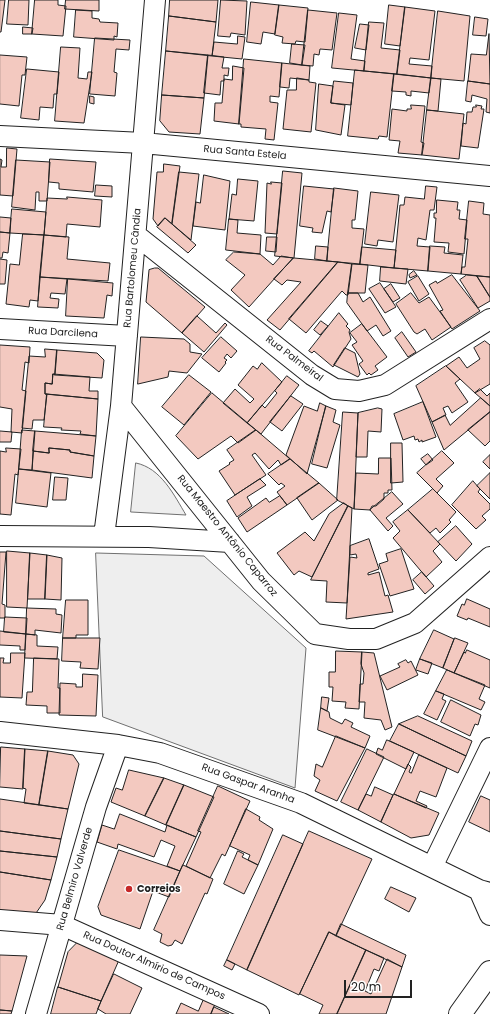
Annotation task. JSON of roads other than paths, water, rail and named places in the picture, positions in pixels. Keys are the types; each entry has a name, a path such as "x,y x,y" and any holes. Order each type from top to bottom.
{"main road":[{"path":"460,1014 490,972"}],"street":[{"name":"Rua Bartolomeu Cândia","path":"104,536 121,406 155,0"},
{"name":"Rua Santa Estela","path":"0,136 143,143 490,176"},
{"name":"Rua Palmeiral","path":"136,235 312,375 335,389 359,392 385,386 490,319"},
{"name":"Rua Darcilena","path":"0,330 127,336"},
{"name":"Rua Maestro Antônio Caparroz","path":"121,406 261,581 315,634 349,639 376,639 415,623 490,557"},
{"path":"0,536 104,536 230,542"},
{"name":"Rua Gaspar Aranha","path":"0,732 118,745 160,753 302,803 432,867 485,891 490,915"},
{"name":"Rua Belmiro Valverde","path":"36,1014 96,807 118,745"},
{"path":"432,867 490,748"},
{"name":"Rua Doutor Almírio de Campos","path":"0,920 62,925 259,1014"}],"place":[{"name":"Correios","path":"129,889"}]}
